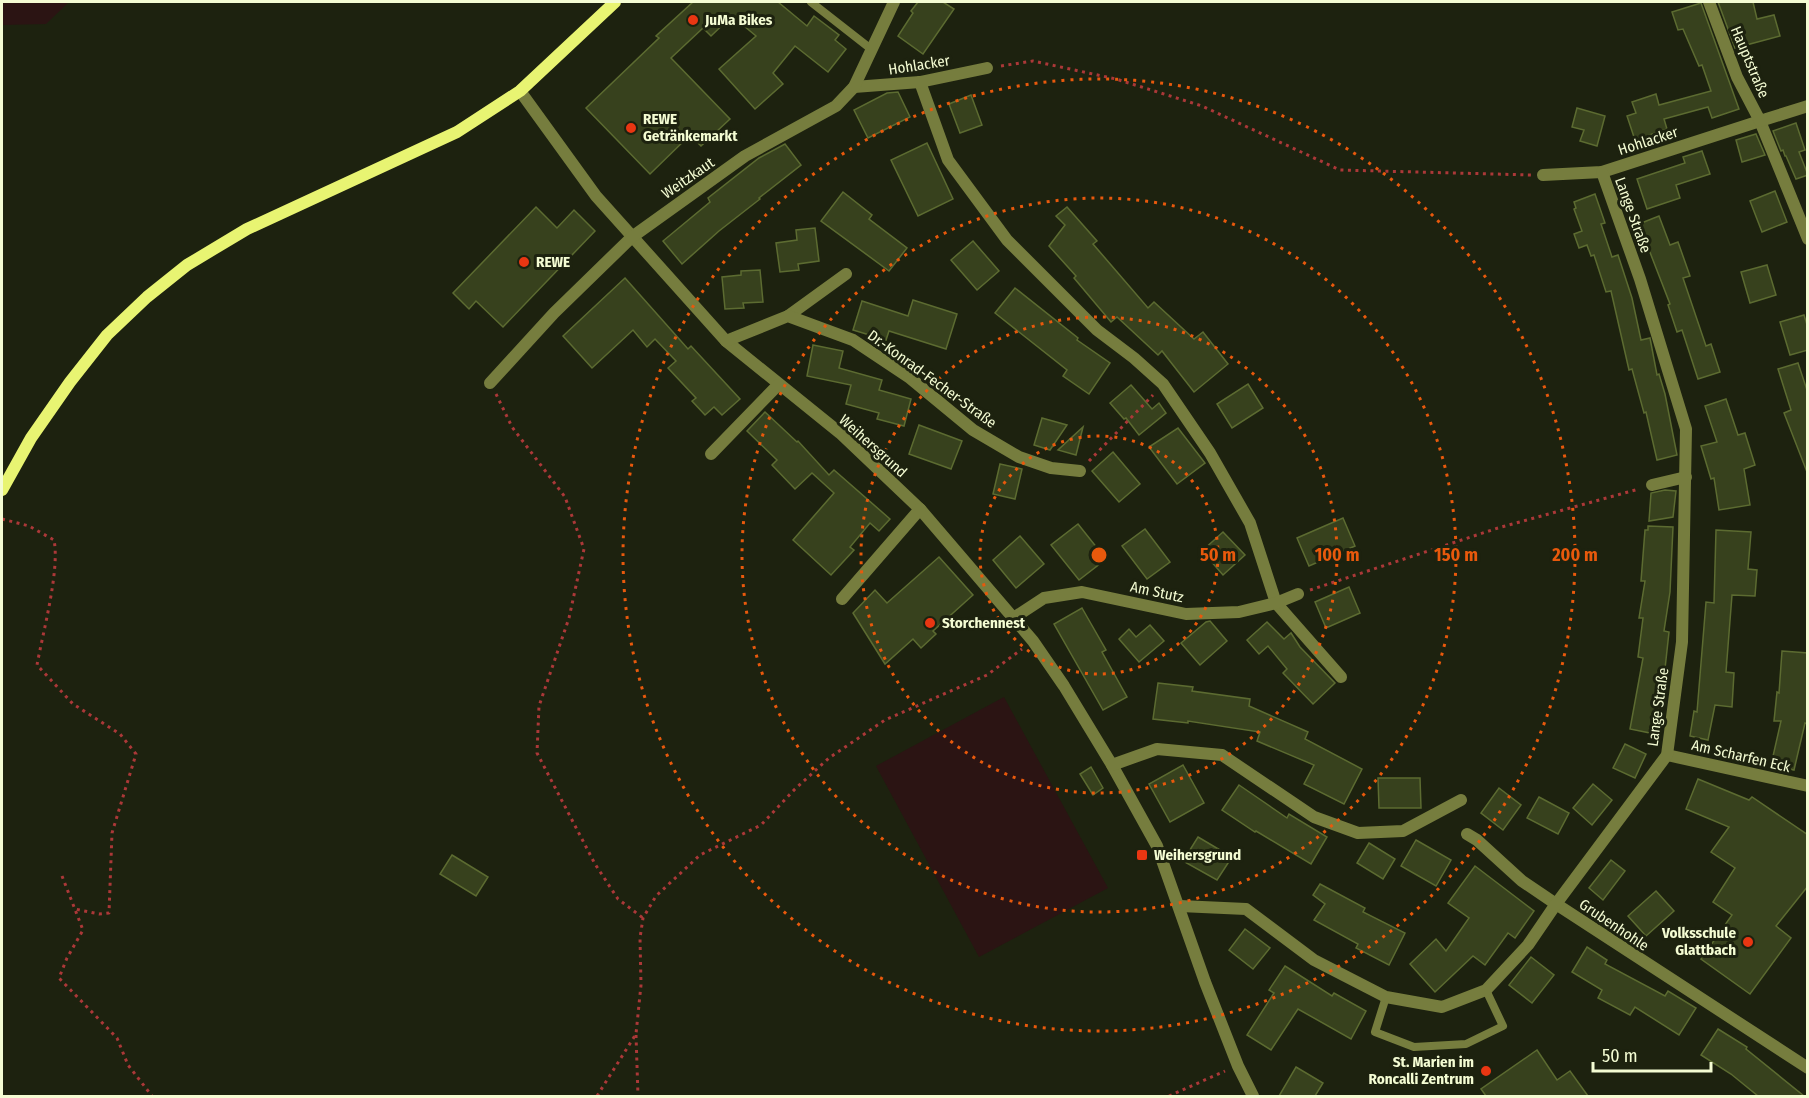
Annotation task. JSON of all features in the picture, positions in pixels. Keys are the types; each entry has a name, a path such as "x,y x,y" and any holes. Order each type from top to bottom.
{"main road":[{"path":"2,490 31,438 107,335 147,297 187,265 247,229 457,132 520,91 615,2"}],"street":[{"name":"Weitzkaut","path":"490,383 554,313 632,237 745,156 836,106 854,87 894,2"},
{"name":"Hauptstraße","path":"1709,2 1737,77 1760,120 1808,106"},
{"name":"Hohlacker","path":"854,87 920,82 987,68"},
{"path":"920,82 948,160 1007,240 1097,330 1163,384 1210,453 1250,523 1276,603 1341,677"},
{"name":"Weihersgrund","path":"520,91 596,196 726,341 840,433 920,509 1033,641 1064,686 1112,765 1157,846 1205,982 1238,1066 1253,1096"},
{"name":"Hohlacker","path":"1543,176 1602,172 1760,120"},
{"path":"1760,120 1808,239"},
{"name":"Lange Straße","path":"1180,906 1246,909 1314,960 1386,997 1442,1008 1486,990 1528,945 1667,755 1682,642 1686,429 1640,279 1602,172"},
{"path":"726,341 788,316 846,274"},
{"name":"Dr.-Konrad-Fecher-Straße","path":"788,316 853,340 910,378 974,430 1019,457 1051,468 1080,471"},
{"path":"711,453 778,385"},
{"path":"1652,485 1686,477"},
{"path":"842,599 920,509"},
{"name":"Am Stutz","path":"1015,618 1044,598 1082,592 1186,614 1239,612 1276,603 1298,594"},
{"path":"1112,765 1156,749 1222,755 1314,817 1358,833 1403,831 1461,800"},
{"name":"Am Scharfen Eck","path":"1667,755 1808,786"},
{"path":"1467,834 1477,840 1522,881 1556,904"},
{"name":"Grubenhohle","path":"1556,904 1808,1068"}],"lane":[{"path":"811,2 871,49"},
{"path":"1386,997 1375,1032 1414,1047 1466,1044 1503,1026 1486,990"}],"path":[{"path":"987,68 1033,61 1116,79 1202,106 1340,170 1543,176"},
{"path":"490,383 512,427 565,497 584,549 569,618 539,706 537,753 595,864 618,899 643,918"},
{"path":"1080,471 1163,384"},
{"path":"1298,594 1497,528 1652,485"},
{"path":"2,519 29,526 54,540 56,551 54,573 37,665 73,704 120,734 136,754 112,833 109,913 99,914 75,909"},
{"path":"638,1096 636,1034 641,985 640,938 643,918 656,896 700,855 761,825 829,758 885,720 987,675 1033,641"},
{"path":"62,876 83,930 59,978 117,1038 128,1065 152,1096"},
{"path":"597,1096 636,1034"},
{"path":"1169,1096 1238,1066"}],"shaded area":[{"path":"2,2 69,2 46,24 2,25"},
{"path":"1004,697 1108,888 979,957 876,766"}],"building":[{"path":"693,2 778,2 807,26 814,16 839,35 835,40 846,49 828,72 795,46 773,73 783,84 755,109 719,69 756,36 732,16 711,36 703,28 671,58 730,119 701,146 690,135 650,174 586,108 659,38 656,36"},
{"path":"918,2 943,2 954,9 923,54 898,36"},
{"path":"1718,2 1753,2 1757,19 1774,15 1780,36 1735,48"},
{"path":"1701,3 1739,109 1712,118 1708,107 1664,119 1667,129 1635,140 1627,116 1636,113 1632,102 1656,94 1659,105 1711,91 1702,65 1699,66 1683,29 1678,30 1672,12"},
{"path":"898,92 910,117 868,138 854,110 887,93"},
{"path":"971,95 982,125 960,133 949,104"},
{"path":"1577,108 1605,116 1597,146 1580,141 1584,130 1572,127"},
{"path":"1796,123 1805,150 1799,152 1808,175 1796,179 1773,131"},
{"path":"1756,134 1765,155 1742,162 1736,140"},
{"path":"927,143 953,199 918,216 891,160"},
{"path":"785,144 801,165 682,264 663,241 710,202 708,198 759,158"},
{"path":"1702,151 1710,174 1676,185 1680,198 1647,209 1637,179 1685,163 1683,157"},
{"path":"1775,191 1787,222 1762,232 1750,201"},
{"path":"843,192 872,215 869,219 907,248 889,271 821,221"},
{"path":"1595,194 1605,223 1601,224 1612,257 1618,255 1632,298 1641,340 1650,338 1657,375 1659,374 1665,394 1677,455 1657,460 1646,412 1644,413 1632,369 1629,370 1611,291 1606,292 1594,255 1591,256 1587,245 1579,248 1574,234 1582,231 1574,209 1576,208 1574,202"},
{"name":"REWE","path":"536,207 557,228 574,210 595,231 503,327 476,301 469,309 453,293"},
{"path":"1067,207 1097,241 1093,244 1148,308 1154,302 1194,339 1203,332 1228,364 1194,392 1162,351 1158,355 1117,317 1111,322 1074,278 1076,276 1049,246 1065,225 1056,216"},
{"path":"1659,216 1670,245 1678,242 1690,276 1683,278 1706,346 1711,344 1720,372 1698,379 1682,330 1677,332 1668,305 1670,304 1639,224"},
{"path":"815,228 819,261 798,264 799,270 780,272 776,243 797,240 796,230"},
{"path":"973,241 999,271 977,290 951,260"},
{"path":"1767,265 1776,295 1750,303 1741,272"},
{"path":"760,270 763,302 743,303 744,308 725,309 722,277 741,275 741,271"},
{"path":"625,278 688,349 691,346 740,399 722,415 714,407 705,415 692,401 696,398 668,368 676,361 655,339 647,347 633,330 592,368 563,336"},
{"path":"1015,288 1078,338 1077,340 1110,363 1089,394 1063,376 1067,370 995,313"},
{"path":"913,300 957,314 946,349 889,331 886,340 853,330 862,301 908,316"},
{"path":"1804,315 1808,328 1808,350 1790,355 1780,322"},
{"path":"813,345 843,351 839,368 882,380 879,390 911,399 904,426 877,419 879,413 846,404 851,385 807,376"},
{"path":"1798,363 1808,393 1807,472 1784,413 1791,410 1778,369"},
{"path":"1248,384 1263,408 1232,428 1217,404"},
{"path":"1131,385 1152,409 1159,403 1166,413 1139,435 1110,403"},
{"path":"1726,399 1738,435 1745,433 1755,465 1744,469 1750,505 1719,510 1714,478 1711,479 1701,446 1717,442 1705,406"},
{"path":"765,412 798,441 829,475 834,470 890,519 879,531 870,523 850,547 854,550 831,575 793,540 834,493 812,473 795,489 772,465 777,460 747,431"},
{"path":"1042,418 1067,425 1050,450 1034,445"},
{"path":"919,425 962,441 951,469 909,454"},
{"path":"1083,427 1076,455 1058,450"},
{"path":"1178,428 1205,463 1177,484 1149,447"},
{"path":"1113,452 1140,484 1119,502 1092,471"},
{"path":"1000,464 1022,469 1015,499 993,494"},
{"path":"1665,490 1676,491 1673,517 1649,521 1651,493"},
{"path":"1343,518 1355,546 1309,566 1297,538"},
{"path":"1078,524 1106,559 1079,580 1051,545"},
{"path":"1648,526 1673,527 1670,592 1664,631 1669,632 1664,678 1666,678 1655,734 1630,729 1643,658 1638,657 1643,618 1639,618 1645,581 1641,581 1645,530 1648,530"},
{"path":"1145,529 1170,562 1147,579 1122,546"},
{"path":"1716,530 1751,532 1748,569 1757,570 1755,596 1732,595 1726,672 1734,673 1732,707 1715,705 1708,740 1690,736 1694,711 1697,712 1706,602 1714,603"},
{"path":"1223,532 1245,555 1223,575 1202,551"},
{"path":"1020,536 1044,564 1016,588 993,560"},
{"path":"939,557 973,595 933,631 936,634 921,648 913,639 885,664 853,613 875,590 887,603"},
{"path":"1349,587 1360,613 1326,628 1315,602"},
{"path":"1082,608 1106,650 1102,652 1127,697 1103,710 1054,624"},
{"path":"1210,621 1227,641 1200,665 1181,643"},
{"path":"1267,622 1284,639 1291,633 1300,647 1335,683 1313,704 1283,673 1287,669 1268,646 1259,654 1247,640"},
{"path":"1150,625 1164,641 1139,662 1119,639 1129,629 1136,637"},
{"path":"1782,651 1808,653 1808,724 1805,723 1794,770 1771,765 1781,721 1774,721"},
{"path":"1158,683 1193,687 1192,691 1250,699 1249,706 1308,732 1305,739 1362,769 1344,804 1304,784 1314,765 1257,741 1260,732 1188,721 1188,723 1153,719"},
{"path":"1625,744 1646,754 1635,778 1613,768"},
{"path":"1183,765 1204,803 1170,822 1149,784"},
{"path":"1091,767 1103,788 1093,795 1080,774"},
{"path":"1378,778 1420,778 1421,808 1379,808"},
{"path":"1698,779 1749,800 1752,797 1808,835 1808,886 1776,926 1791,938 1750,994 1701,959 1732,915 1713,902 1735,868 1711,852 1729,827 1686,809"},
{"path":"1593,784 1612,800 1592,825 1573,808"},
{"path":"1239,785 1287,818 1289,814 1327,837 1311,864 1222,810"},
{"path":"1499,788 1521,805 1503,830 1481,813"},
{"path":"1539,797 1569,813 1558,834 1527,818"},
{"path":"1198,837 1232,857 1217,880 1183,861"},
{"path":"1416,840 1451,860 1436,886 1401,866"},
{"path":"1369,843 1395,859 1383,879 1357,863"},
{"path":"452,855 488,877 476,896 440,874"},
{"path":"1611,860 1625,871 1603,900 1589,888"},
{"path":"1475,866 1534,911 1515,938 1508,933 1485,965 1473,956 1435,992 1410,964 1436,939 1446,951 1469,918 1448,903"},
{"path":"1320,884 1365,908 1363,912 1405,933 1389,965 1356,948 1358,944 1314,920 1325,904 1313,895"},
{"path":"1656,891 1674,911 1646,936 1628,916"},
{"path":"1245,929 1270,948 1253,969 1229,950"},
{"path":"1587,947 1607,960 1605,964 1665,996 1668,991 1696,1008 1679,1035 1635,1007 1630,1015 1598,998 1602,990 1572,972"},
{"path":"1531,957 1554,975 1532,1003 1509,985"},
{"path":"1285,966 1332,996 1334,993 1366,1011 1351,1039 1298,1009 1271,1050 1247,1035 1274,993 1269,990"},
{"path":"1718,1029 1747,1047 1746,1049 1804,1096 1758,1096 1731,1074 1701,1055"},
{"path":"1537,1050 1557,1080 1570,1071 1588,1096 1486,1096 1481,1089"},
{"path":"1296,1067 1323,1083 1315,1096 1279,1096"}],"place":[{"name":"JuMa Bikes","path":"693,20"},
{"name":"REWE Getränkemarkt","path":"631,128"},
{"name":"REWE","path":"524,262"},
{"name":"Storchennest","path":"930,623"},
{"name":"Weihersgrund","path":"1142,855"},
{"name":"Volksschule Glattbach","path":"1748,942"},
{"name":"St. Marien im Roncalli Zentrum","path":"1486,1071"}]}
